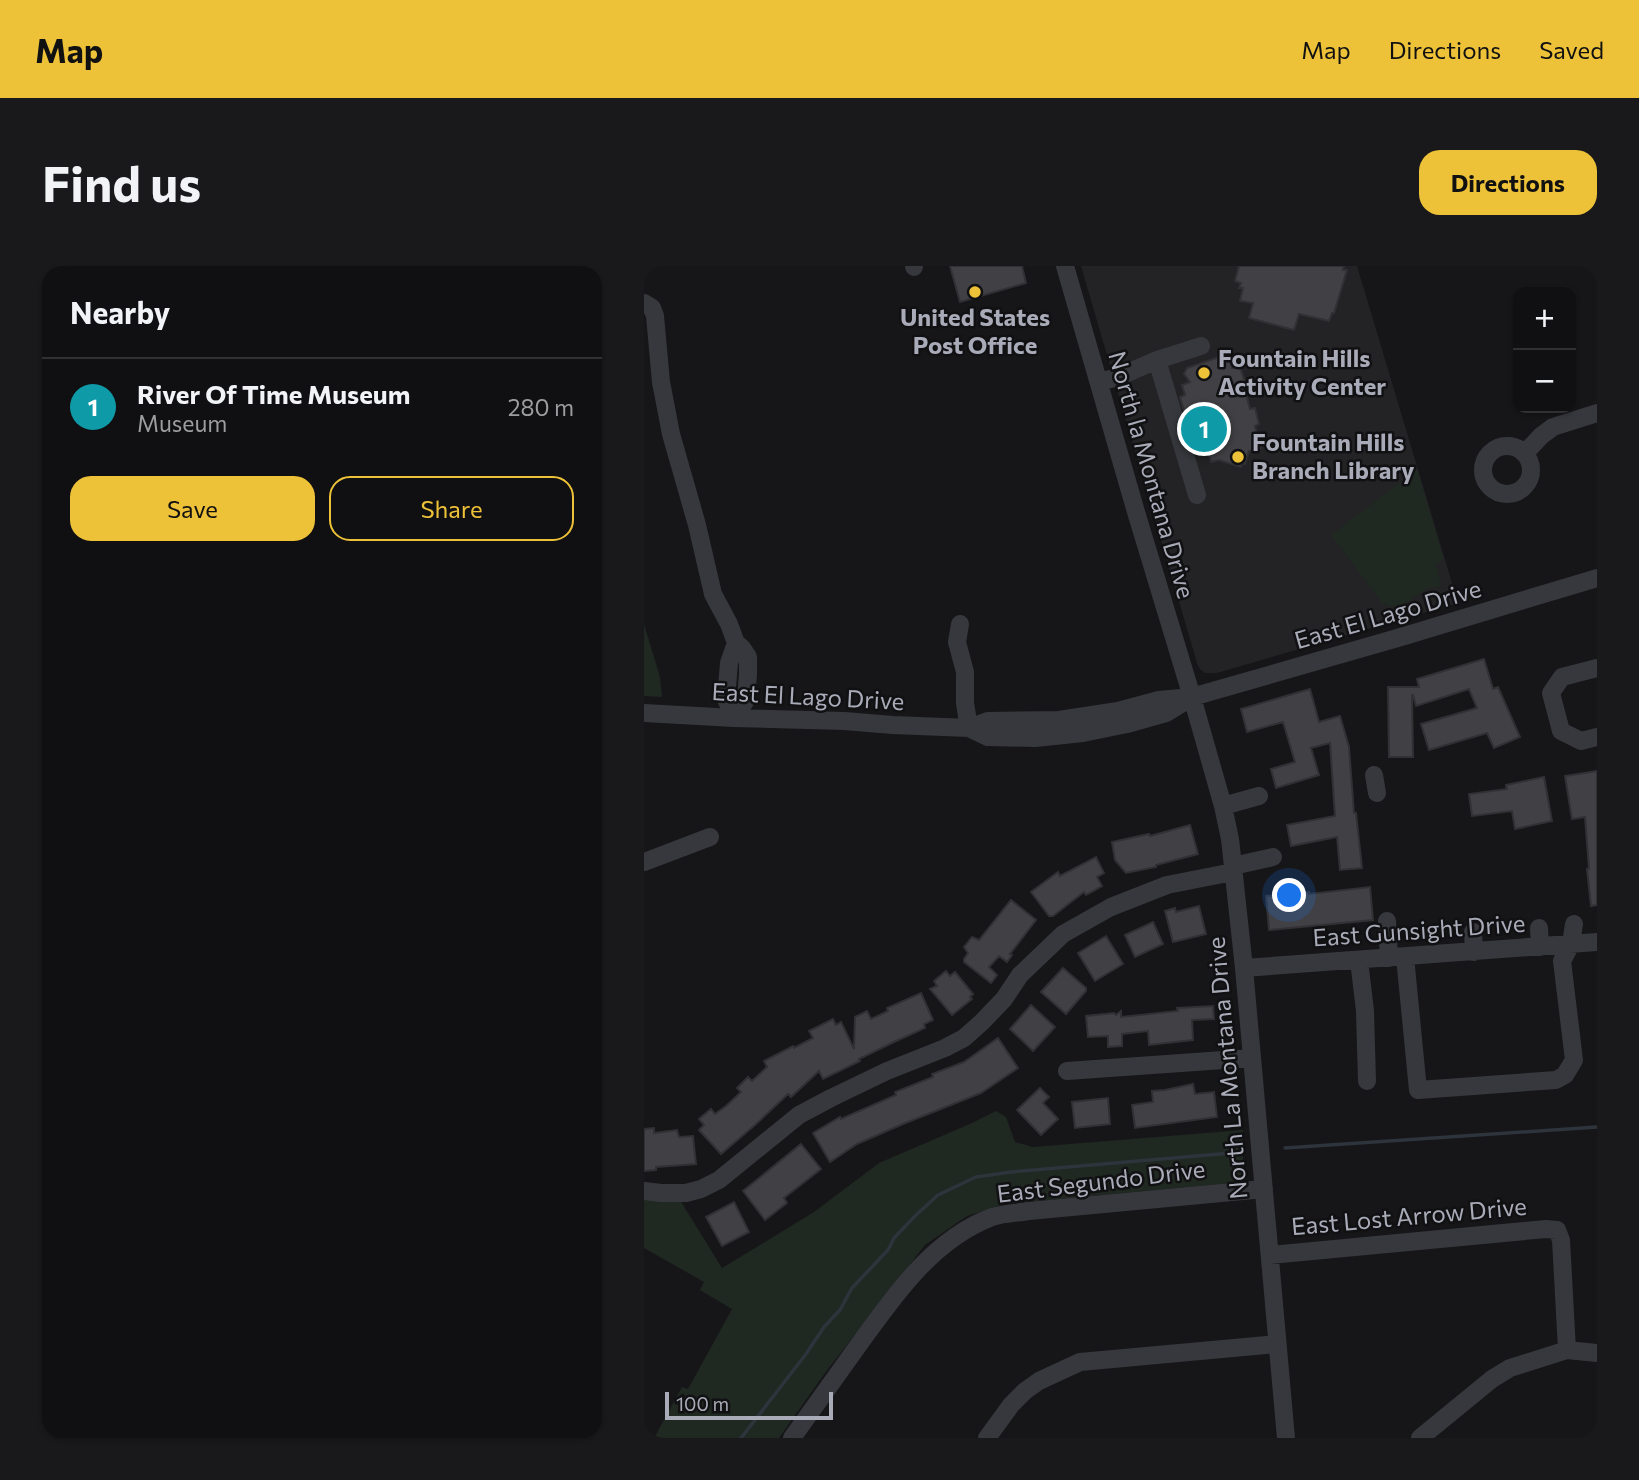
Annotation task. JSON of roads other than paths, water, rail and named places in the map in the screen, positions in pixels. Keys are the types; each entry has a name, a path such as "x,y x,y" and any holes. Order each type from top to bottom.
{"street":[{"name":"North la Montana Drive","path":"1065,266 1192,697"},
{"path":"648,305 655,323 661,382 671,434 713,594 736,643 748,657 746,701 734,718"},
{"path":"1099,382 1201,345"},
{"path":"1157,360 1197,495"},
{"path":"1525,453 1553,427 1597,413"},
{"name":"East El Lago Drive","path":"644,713 969,728 988,721 1059,720 1118,711 1159,700 1192,697 1597,578"},
{"path":"960,624 957,642 965,672 965,702 969,728"},
{"path":"734,718 726,699 729,663 736,643"},
{"path":"1597,668 1562,677 1551,693 1561,731 1581,741 1597,737"},
{"path":"729,674 748,674"},
{"name":"North La Montana Drive","path":"1192,697 1230,839 1286,1438"},
{"path":"1374,775 1377,793"},
{"path":"1223,806 1259,796"},
{"path":"644,862 710,836"},
{"path":"644,1191 686,1193 701,1189 719,1180 799,1115 887,1071 964,1038 1003,999 1020,975 1063,934 1111,906 1167,885 1273,857"},
{"path":"1387,921 1397,957 1418,1090 1556,1080 1565,1074 1574,1060 1562,961 1571,944 1574,924"},
{"path":"1539,928 1540,947"},
{"path":"1473,932 1474,952"},
{"name":"East Gunsight Drive","path":"1244,968 1597,942"},
{"path":"1359,960 1365,1011 1367,1081"},
{"path":"1067,1071 1252,1058"},
{"name":"East Segundo Drive","path":"792,1438 878,1317 913,1274 941,1247 965,1230 995,1216 1030,1211 1264,1189"},
{"name":"East Lost Arrow Drive","path":"1270,1255 1557,1230 1560,1240 1567,1350"},
{"path":"987,1438 1025,1391 1039,1381 1080,1362 1277,1344"},
{"path":"1420,1438 1492,1378 1510,1368 1567,1350 1597,1353"}],"waterway":[{"path":"1285,1148 1597,1127"},
{"path":"741,1438 824,1327 840,1310 852,1288 888,1250 894,1238 938,1195 976,1177 1231,1153"}],"place":[{"name":"United States Post Office","path":"975,292"},
{"name":"Fountain Hills Activity Center","path":"1204,373"},
{"name":"River Of Time Museum","path":"1204,429"},
{"name":"Fountain Hills Branch Library","path":"1238,457"}]}
